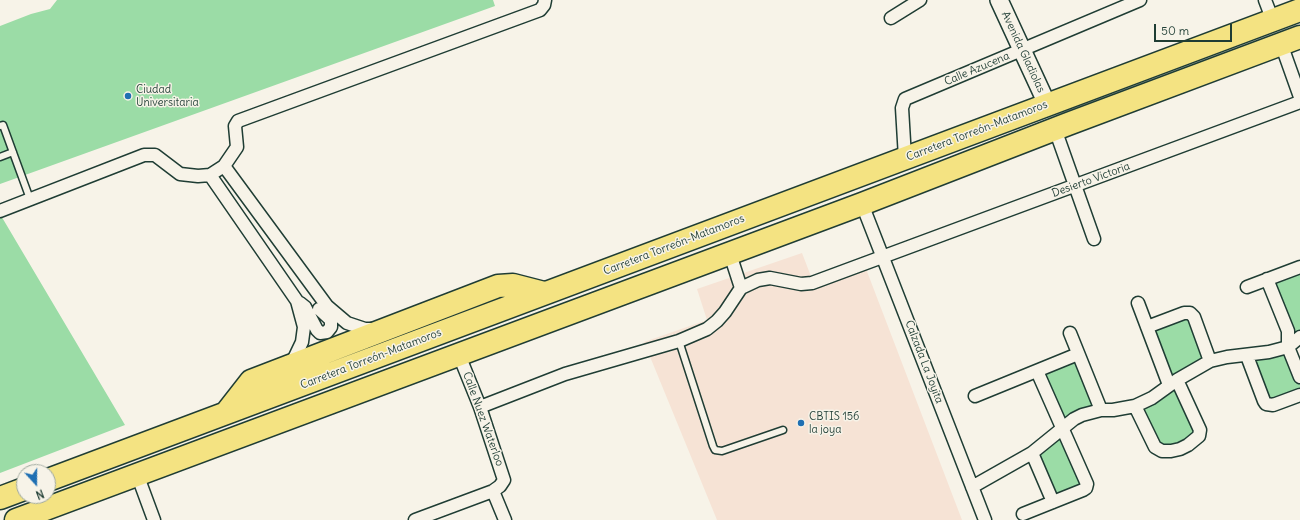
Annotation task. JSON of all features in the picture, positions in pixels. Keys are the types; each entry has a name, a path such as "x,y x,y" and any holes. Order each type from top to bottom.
{"highway":[{"name":"Carretera Torreón-Matamoros","path":"56,477 1042,106 1290,15"},
{"path":"16,520 730,254 1300,37"},
{"path":"1062,127 1143,105 1292,49"},
{"path":"862,204 865,193 871,185 1009,126 1042,106"},
{"path":"226,414 251,381 498,286 513,285 544,293"},
{"path":"0,498 16,492"}],"street":[{"path":"0,211 144,155 155,155 180,174 198,176 210,175 224,166 237,147 234,126 238,121 540,10 544,5 545,0"},
{"path":"891,18 920,0"},
{"name":"Avenida Gladiolas","path":"999,0 1022,50 1042,106"},
{"name":"Calle Azucena","path":"905,158 902,108 903,101 1140,0"},
{"path":"1265,0 1290,15"},
{"path":"1292,49 1300,97"},
{"name":"Desierto Victoria","path":"741,288 758,280 770,278 801,284 812,283 883,258 1300,102"},
{"path":"1062,127 1075,186 1094,239"},
{"path":"224,166 327,306 347,323 365,329 387,329"},
{"path":"210,175 297,301 306,308 317,330 320,333 327,332 331,327 331,320 319,309 314,300 313,286"},
{"name":"Calzada La Joyita","path":"862,204 985,520"},
{"path":"480,407 565,374 679,341 707,328 725,312 741,288 730,254"},
{"path":"1247,287 1300,267"},
{"path":"1267,279 1288,331 1288,347 1300,377"},
{"path":"290,366 302,342 304,327 297,301"},
{"path":"1135,406 1155,447 1162,451 1180,449 1188,445 1199,436 1200,430 1173,383 1147,327 1138,303"},
{"path":"1147,327 1184,313 1190,313 1194,317 1210,361"},
{"path":"1070,333 1074,356 1101,410"},
{"path":"972,487 1032,453 1062,428 1082,415 1101,410 1113,410 1135,406 1152,398 1173,383 1210,361 1227,357 1247,356 1288,347 1300,337"},
{"name":"Calle Nuez Waterloo","path":"459,355 480,407 504,478 503,483 493,492"},
{"path":"975,396 1074,356"},
{"path":"1247,356 1266,404 1273,405 1300,395"},
{"path":"1022,514 1082,490 1087,486 1087,480 1037,371"},
{"path":"1032,453 1053,502"},
{"path":"137,474 154,520"},
{"path":"422,519 493,492 505,520"}],"lane":[{"path":"2,125 30,199"},
{"path":"0,157 13,152"},
{"path":"679,341 713,446 716,450 722,451 783,430"}],"shaded area":[{"name":"CBTIS 156 la joya","path":"802,253 812,279 863,261 962,520 717,520 644,342 707,320 697,289"}],"green space":[{"name":"Ciudad Universitaria","path":"57,0 493,0 495,6 0,184 0,26 31,14 50,9"},
{"path":"0,214 125,425 23,464 16,464 16,467 0,473"},
{"path":"1300,269 1300,334 1291,340 1270,281"},
{"path":"1189,315 1208,360 1171,381 1150,328"},
{"path":"1287,350 1300,381 1300,392 1272,404 1249,357"},
{"path":"1078,357 1098,408 1063,426 1039,372"},
{"path":"1176,383 1199,429 1188,443 1163,449 1137,407"},
{"path":"1062,432 1086,482 1055,500 1034,453"}],"place":[{"name":"Ciudad Universitaria","path":"128,96"},
{"name":"CBTIS 156 la joya","path":"801,423"}]}
